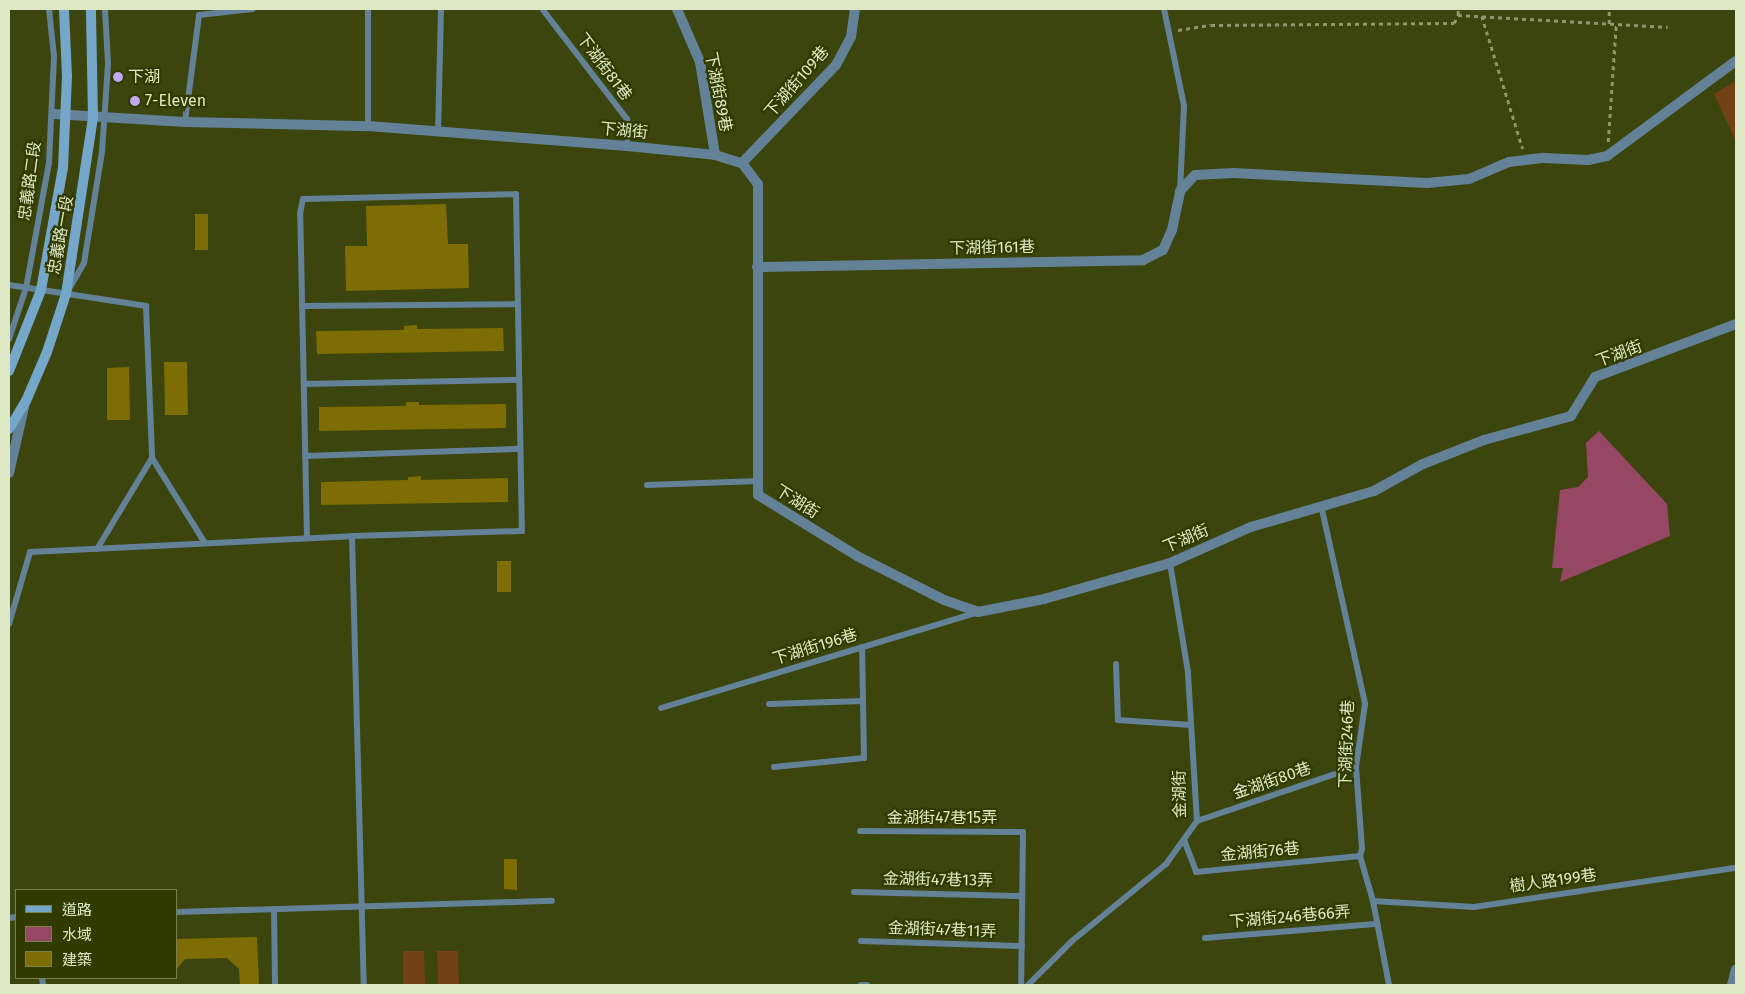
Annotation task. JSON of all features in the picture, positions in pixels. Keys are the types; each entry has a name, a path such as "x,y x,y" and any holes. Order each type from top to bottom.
{"main road":[{"path":"64,9 67,115"},
{"name":"忠義路一段","path":"66,294 92,117 91,9"},
{"name":"忠義路二段","path":"63,168 67,115"},
{"name":"忠義路一段","path":"56,208 63,168"},
{"name":"忠義路二段","path":"9,371 41,290 56,208"},
{"path":"9,429 26,401 47,352 66,294"}],"street":[{"name":"下湖街89巷","path":"677,9 700,62 715,155"},
{"name":"下湖街109巷","path":"742,163 836,65 851,37 855,9"},
{"path":"1180,191 1195,175 1234,173 1427,183 1469,179 1509,162 1526,160 1588,160 1607,156 1736,61"},
{"name":"下湖街","path":"54,114 185,122 368,126 438,133 627,146 715,155 742,163 758,184 758,495 857,556 944,600 978,612 1044,599 1170,563 1251,527 1374,491 1423,464 1484,440 1571,416 1595,377 1736,324"},
{"name":"下湖街161巷","path":"757,268 1143,260 1163,250 1172,230 1180,191"},
{"path":"9,473 26,401"},
{"path":"1732,985 1736,969"}],"lane":[{"path":"49,9 54,56 54,114"},
{"name":"忠義路一段","path":"66,294 84,264 106,118 105,9"},
{"path":"185,122 199,15 253,9"},
{"path":"368,9 368,126"},
{"path":"438,133 441,9"},
{"path":"1164,9 1184,106 1180,191"},
{"name":"下湖街81巷","path":"543,10 627,119 627,146"},
{"name":"忠義路二段","path":"9,339 26,288 43,208 54,114"},
{"path":"9,624 30,552 352,536 522,531 516,194 303,199 300,214 307,538"},
{"path":"9,285 146,306 152,458 205,543"},
{"path":"302,306 517,304"},
{"path":"304,384 518,380"},
{"path":"305,456 520,449"},
{"path":"97,549 152,458"},
{"path":"647,485 758,481"},
{"name":"下湖街246巷","path":"1321,505 1365,704 1356,767 1362,849 1360,856 1373,901 1388,985"},
{"path":"352,536 364,985"},
{"name":"金湖街","path":"1028,985 1072,941 1166,864 1197,821 1188,672 1170,563"},
{"name":"下湖街196巷","path":"661,708 978,612"},
{"path":"774,767 864,758 862,647"},
{"path":"1116,664 1118,720 1191,725"},
{"path":"769,704 863,701"},
{"name":"金湖街80巷","path":"1197,821 1356,767"},
{"name":"金湖街47巷15弄","path":"860,831 1023,832 1022,896"},
{"name":"金湖街76巷","path":"1184,840 1196,872 1360,856"},
{"name":"樹人路199巷","path":"1373,901 1474,907 1736,868"},
{"name":"金湖街47巷13弄","path":"854,892 1022,896"},
{"path":"1021,985 1022,896"},
{"path":"178,912 552,902"},
{"path":"274,909 275,985"},
{"name":"下湖街246巷66弄","path":"1205,938 1377,924"},
{"name":"金湖街47巷11弄","path":"861,941 1022,946"},
{"path":"861,985 867,985"}],"path":[{"path":"1169,32 1211,24 1454,23 1458,15 1458,9"},
{"path":"1609,24 1610,9"},
{"path":"1458,15 1668,28"},
{"path":"1482,16 1526,160"},
{"path":"1607,156 1616,24"}],"shaded area":[{"path":"1736,81 1736,142 1714,94"},
{"path":"403,951 424,951 425,985 403,985"},
{"path":"437,951 458,951 459,985 438,985"}],"water":[{"path":"1599,431 1667,504 1670,536 1560,582 1563,568 1552,568 1560,490 1578,487 1588,477 1586,443"}],"building":[{"path":"446,204 448,244 468,244 469,288 346,291 345,246 367,246 366,206"},
{"path":"195,214 208,214 208,250 195,250"},
{"path":"417,325 417,329 503,328 504,351 317,354 316,331 404,330 404,326"},
{"path":"164,362 187,362 188,415 165,415"},
{"path":"129,367 130,420 107,420 107,368"},
{"path":"406,402 419,402 419,405 506,404 506,428 319,431 319,407 406,406"},
{"path":"421,476 421,480 508,478 508,502 321,505 321,482 408,480 408,477"},
{"path":"497,561 511,561 511,592 497,592"},
{"path":"504,859 517,859 517,890 504,889"},
{"path":"257,937 259,985 240,985 239,969 227,958 185,959 178,968 178,939"}],"place":[{"name":"下湖","path":"118,77"},
{"name":"7-Eleven","path":"135,101"}]}
